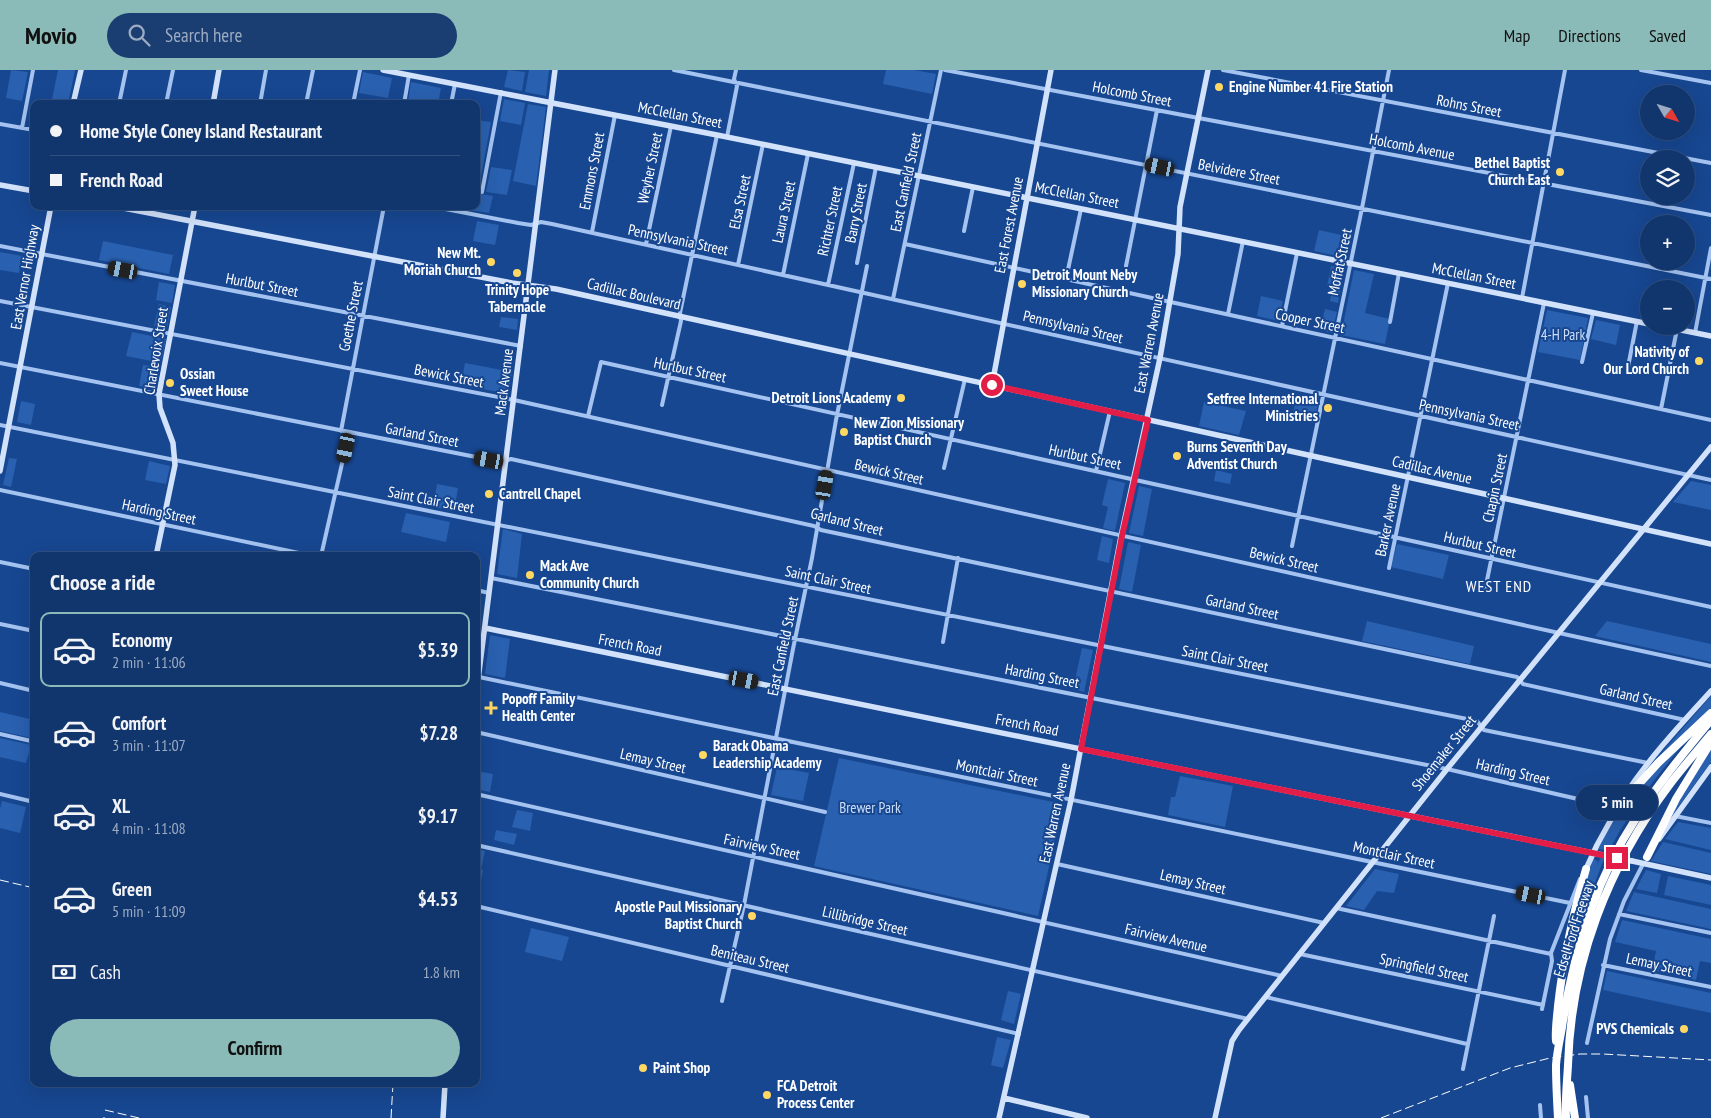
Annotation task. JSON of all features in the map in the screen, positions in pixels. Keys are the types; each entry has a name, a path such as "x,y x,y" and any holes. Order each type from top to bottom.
{"highway":[{"path":"1617,808 1675,746 1711,714"},
{"name":"Edsel Ford Freeway","path":"1558,1118 1556,1064 1564,1012 1576,957 1595,900 1618,849 1650,796 1711,720"},
{"name":"Edsel Ford Freeway","path":"1566,1118 1569,1033 1577,982 1592,929 1608,887 1647,816 1670,784 1711,734"},
{"path":"1645,861 1676,798 1711,742"},
{"path":"1556,1064 1556,1035 1560,988 1576,903 1586,869"},
{"path":"1568,1065 1575,1118"}],"street":[{"path":"22,128 33,70"},
{"path":"74,100 81,70"},
{"path":"121,100 126,70"},
{"path":"167,100 173,70"},
{"path":"214,100 219,70"},
{"path":"261,100 266,70"},
{"path":"307,100 313,70"},
{"path":"354,100 360,70"},
{"name":"McClellan Street","path":"386,70 763,144 1640,322"},
{"name":"Mack Avenue","path":"480,653 485,628 555,70"},
{"name":"Belvidere Street","path":"674,70 930,120 1711,279"},
{"path":"727,137 737,86 734,79 736,70"},
{"name":"East Canfield Street","path":"893,299 941,70"},
{"name":"Holcomb Street","path":"945,70 1198,118"},
{"name":"East Forest Avenue","path":"992,385 1051,70"},
{"name":"East Warren Avenue","path":"999,1118 1071,800 1133,479 1148,420 1178,254 1180,207 1208,70"},
{"name":"Rohns Street","path":"1223,70 1711,163"},
{"name":"Moffat Street","path":"1292,546 1336,338 1389,70"},
{"path":"1522,298 1565,70"},
{"path":"1641,70 1711,83"},
{"path":"405,100 409,75"},
{"path":"452,100 455,84"},
{"path":"482,192 501,92"},
{"path":"1126,266 1157,110"},
{"name":"Emmons Street","path":"592,232 615,115"},
{"name":"Holcomb Avenue","path":"1198,118 1711,216"},
{"path":"0,124 30,129"},
{"name":"Weyher Street","path":"646,244 670,126"},
{"path":"662,405 717,135"},
{"name":"Elsa Street","path":"738,265 763,144"},
{"name":"Laura Street","path":"783,275 808,154"},
{"name":"Richter Street","path":"828,284 854,163"},
{"name":"Barry Street","path":"857,263 876,167"},
{"path":"0,184 30,190"},
{"path":"964,231 973,187"},
{"path":"1066,279 1081,209"},
{"name":"East Vernor Highway","path":"0,471 50,210"},
{"name":"Cadillac Boulevard","path":"133,210 512,283 556,289 1148,420"},
{"name":"Charlevoix Street","path":"157,552 164,525 175,460 172,443 160,408 160,394 194,210"},
{"name":"Goethe Street","path":"341,431 383,210"},
{"name":"Pennsylvania Street","path":"451,210 518,223 531,225 541,222 592,232 1711,480"},
{"path":"1228,314 1243,242"},
{"name":"Cooper Street","path":"905,244 1711,420"},
{"name":"Hurlbut Street","path":"0,246 521,346"},
{"path":"1711,248 1695,333 1711,336"},
{"path":"1282,326 1297,252"},
{"name":"East Canfield Street","path":"722,1001 744,906 807,587 827,470 867,266"},
{"path":"1390,322 1399,273"},
{"name":"Barker Avenue","path":"1389,568 1448,283"},
{"name":"Bewick Street","path":"0,301 514,400 1559,634 1711,666"},
{"name":"Chapin Street","path":"1485,590 1544,303"},
{"path":"1582,362 1593,312"},
{"path":"1627,372 1637,321"},
{"path":"1661,409 1676,335"},
{"name":"Garland Street","path":"0,362 476,458 501,462 512,459 749,510 818,527 821,530 1517,677 1523,684 1685,720"},
{"name":"Hurlbut Street","path":"588,416 601,362 1711,607"},
{"path":"944,468 965,379"},
{"path":"1096,471 1110,411"},
{"name":"Cadillac Avenue","path":"1148,420 1711,544"},
{"name":"Saint Clair Street","path":"0,425 1477,721 1484,730 1648,763"},
{"path":"322,552 349,432"},
{"name":"Shoemaker Street","path":"1216,1118 1232,1041 1248,1019 1447,769 1711,447"},
{"name":"Harding Street","path":"0,490 294,552"},
{"path":"943,642 958,558"},
{"path":"0,562 30,568"},
{"name":"Harding Street","path":"491,578 1447,769 1617,808"},
{"path":"480,591 489,593"},
{"path":"0,624 30,630"},
{"name":"French Road","path":"485,628 1632,861 1645,861 1711,878"},
{"name":"Montclair Street","path":"480,677 1570,903"},
{"path":"0,683 30,690"},
{"name":"Edsel Ford Freeway","path":"1586,869 1617,808 1648,763 1711,690"},
{"name":"Lemay Street","path":"480,733 825,812"},
{"path":"0,734 30,741"},
{"path":"1587,1042 1603,965 1619,914 1645,861 1675,816 1708,775 1711,767"},
{"path":"0,794 30,801"},
{"name":"Fairview Street","path":"480,795 1044,923"},
{"path":"1675,816 1711,823"},
{"name":"Lillibridge Street","path":"480,846 1248,1019"},
{"name":"Lemay Street","path":"1057,864 1324,924"},
{"path":"1336,908 1551,954 1581,876 1586,869"},
{"name":"Beniteau Street","path":"480,907 1019,1034"},
{"path":"1619,914 1711,933"},
{"path":"1463,1069 1494,916"},
{"name":"Fairview Avenue","path":"1044,923 1282,976"},
{"name":"Springfield Street","path":"1300,954 1478,991 1542,1007 1552,961 1551,954"},
{"name":"Lemay Street","path":"1603,965 1711,987"},
{"path":"1266,997 1467,1044"},
{"path":"443,1118 445,1087"},
{"path":"1586,1097 1588,1118"},
{"path":"1004,1098 1087,1118"},
{"path":"1540,1105 1542,1118"}],"green space":[{"path":"11,70 28,72 22,101 6,98"},
{"path":"58,70 75,70 69,100 52,100"},
{"path":"508,70 525,72 522,91 504,87"},
{"path":"529,70 549,70 546,96 525,92"},
{"path":"886,70 914,70 936,74 932,94 883,84"},
{"path":"363,72 392,78 388,98 359,93"},
{"path":"411,82 441,88 439,100 408,100"},
{"path":"504,99 525,103 521,125 500,121"},
{"path":"528,104 546,107 536,186 513,181"},
{"path":"480,121 491,122 480,182"},
{"path":"491,167 512,170 507,195 486,192"},
{"path":"480,194 493,196 489,213 471,210 480,210"},
{"path":"477,221 499,225 495,245 473,241"},
{"path":"1319,230 1341,235 1337,256 1314,251"},
{"path":"103,241 173,255 169,274 99,260"},
{"path":"0,252 22,256 19,273 0,270"},
{"path":"1331,266 1345,268 1338,303 1330,301 1332,289 1327,287"},
{"path":"1354,270 1374,274 1365,313 1390,319 1385,344 1341,335"},
{"path":"159,282 175,285 172,303 156,300"},
{"path":"1261,296 1283,301 1278,321 1257,316"},
{"path":"159,304 171,307 167,328 154,326"},
{"path":"1325,309 1337,312 1332,333 1320,330"},
{"name":"4-H Park","path":"1547,310 1588,318 1580,360 1538,352"},
{"path":"501,317 518,319 517,330 499,327"},
{"path":"1596,320 1620,325 1616,345 1591,339"},
{"path":"132,332 166,339 161,363 126,356"},
{"path":"465,363 512,372 509,394 461,385"},
{"path":"143,365 159,367 155,389 139,386"},
{"path":"1297,394 1319,399 1314,423 1292,418"},
{"path":"21,401 35,404 31,425 17,422"},
{"path":"1204,402 1246,411 1239,435 1199,426"},
{"path":"9,458 17,459 11,487 3,485"},
{"path":"149,461 170,466 166,484 145,480"},
{"path":"1216,470 1232,474 1230,484 1214,481"},
{"path":"1108,479 1125,483 1115,531 1103,528 1108,507 1102,505"},
{"path":"1691,481 1711,485 1711,510 1673,502"},
{"path":"437,484 458,488 454,511 433,507"},
{"path":"1139,486 1152,489 1143,536 1129,533"},
{"path":"406,513 450,522 446,542 401,532"},
{"path":"503,529 522,534 517,578 497,574"},
{"path":"1102,536 1113,539 1109,563 1097,560"},
{"path":"1128,542 1141,545 1132,592 1119,589"},
{"path":"1397,544 1449,555 1443,579 1391,567"},
{"path":"1367,621 1474,646 1470,664 1362,641"},
{"path":"1607,621 1711,644 1711,662 1595,636"},
{"path":"490,635 510,639 505,678 485,674"},
{"path":"1082,648 1093,650 1084,692 1073,689"},
{"path":"1711,696 1711,708 1643,774"},
{"path":"0,712 30,719 30,738 0,731"},
{"path":"1692,733 1644,793 1618,834 1602,864 1581,919 1562,987 1570,938 1593,859 1598,861 1597,865 1606,847 1603,850 1598,849 1614,819 1624,806"},
{"path":"0,738 30,745 26,763 0,757"},
{"path":"1711,748 1711,762 1666,824 1671,815"},
{"name":"Brewer Park","path":"839,758 1063,804 1038,916 814,866"},
{"path":"777,767 809,773 803,801 771,795"},
{"path":"480,772 493,774 490,792 480,790"},
{"path":"1180,776 1233,786 1225,827 1168,815 1171,797 1175,797"},
{"path":"2,801 26,807 20,833 0,828"},
{"path":"517,810 533,813 530,831 512,827"},
{"path":"1678,822 1711,828 1711,850 1665,839"},
{"path":"496,830 517,834 514,845 494,840"},
{"path":"1663,842 1711,853 1711,874 1651,861"},
{"path":"480,850 485,851 481,869 483,870 480,886"},
{"path":"1375,869 1399,874 1394,893 1377,891 1364,910 1346,906"},
{"path":"1646,870 1661,874 1657,893 1636,889"},
{"path":"1668,876 1711,885 1711,905 1664,895"},
{"path":"1634,892 1711,909 1711,929 1626,911"},
{"path":"1622,920 1711,939 1711,963 1700,961 1696,980 1652,970 1656,951 1615,942"},
{"path":"531,928 569,937 562,961 525,952"},
{"path":"1607,971 1711,993 1711,1013 1603,990"},
{"path":"1008,991 1021,994 1014,1024 1001,1020"},
{"path":"997,1037 1011,1040 1003,1068 991,1065"}],"railway":[{"path":"0,880 30,887"},
{"path":"1381,1118 1510,1068 1550,1058 1580,1054 1603,1054 1711,1060"},
{"path":"391,1118 393,1087"},
{"path":"105,1110 139,1118"}],"place":[{"name":"Engine Number 41 Fire Station","path":"1219,87"},
{"name":"Bethel Baptist Church East","path":"1560,172"},
{"name":"New Mt. Moriah Church","path":"491,262"},
{"name":"Trinity Hope Tabernacle","path":"517,273"},
{"name":"Detroit Mount Neby Missionary Church","path":"1022,284"},
{"name":"Nativity of Our Lord Church","path":"1699,361"},
{"name":"Ossian Sweet House","path":"170,383"},
{"name":"Detroit Lions Academy","path":"901,398"},
{"name":"Setfree International Ministries","path":"1328,408"},
{"name":"New Zion Missionary Baptist Church","path":"844,432"},
{"name":"Burns Seventh Day Adventist Church","path":"1177,456"},
{"name":"Cantrell Chapel","path":"489,494"},
{"name":"Mack Ave Community Church","path":"530,575"},
{"name":"Popoff Family Health Center","path":"491,708"},
{"name":"Barack Obama Leadership Academy","path":"703,755"},
{"name":"Apostle Paul Missionary Baptist Church","path":"752,916"},
{"name":"PVS Chemicals","path":"1684,1029"},
{"name":"Paint Shop","path":"643,1068"},
{"name":"FCA Detroit Process Center","path":"767,1095"}],"district":[{"name":"WEST END","path":"1499,586"}],"route":[{"path":"992,385 1148,420 1133,479 1081,749 1617,858"}]}
